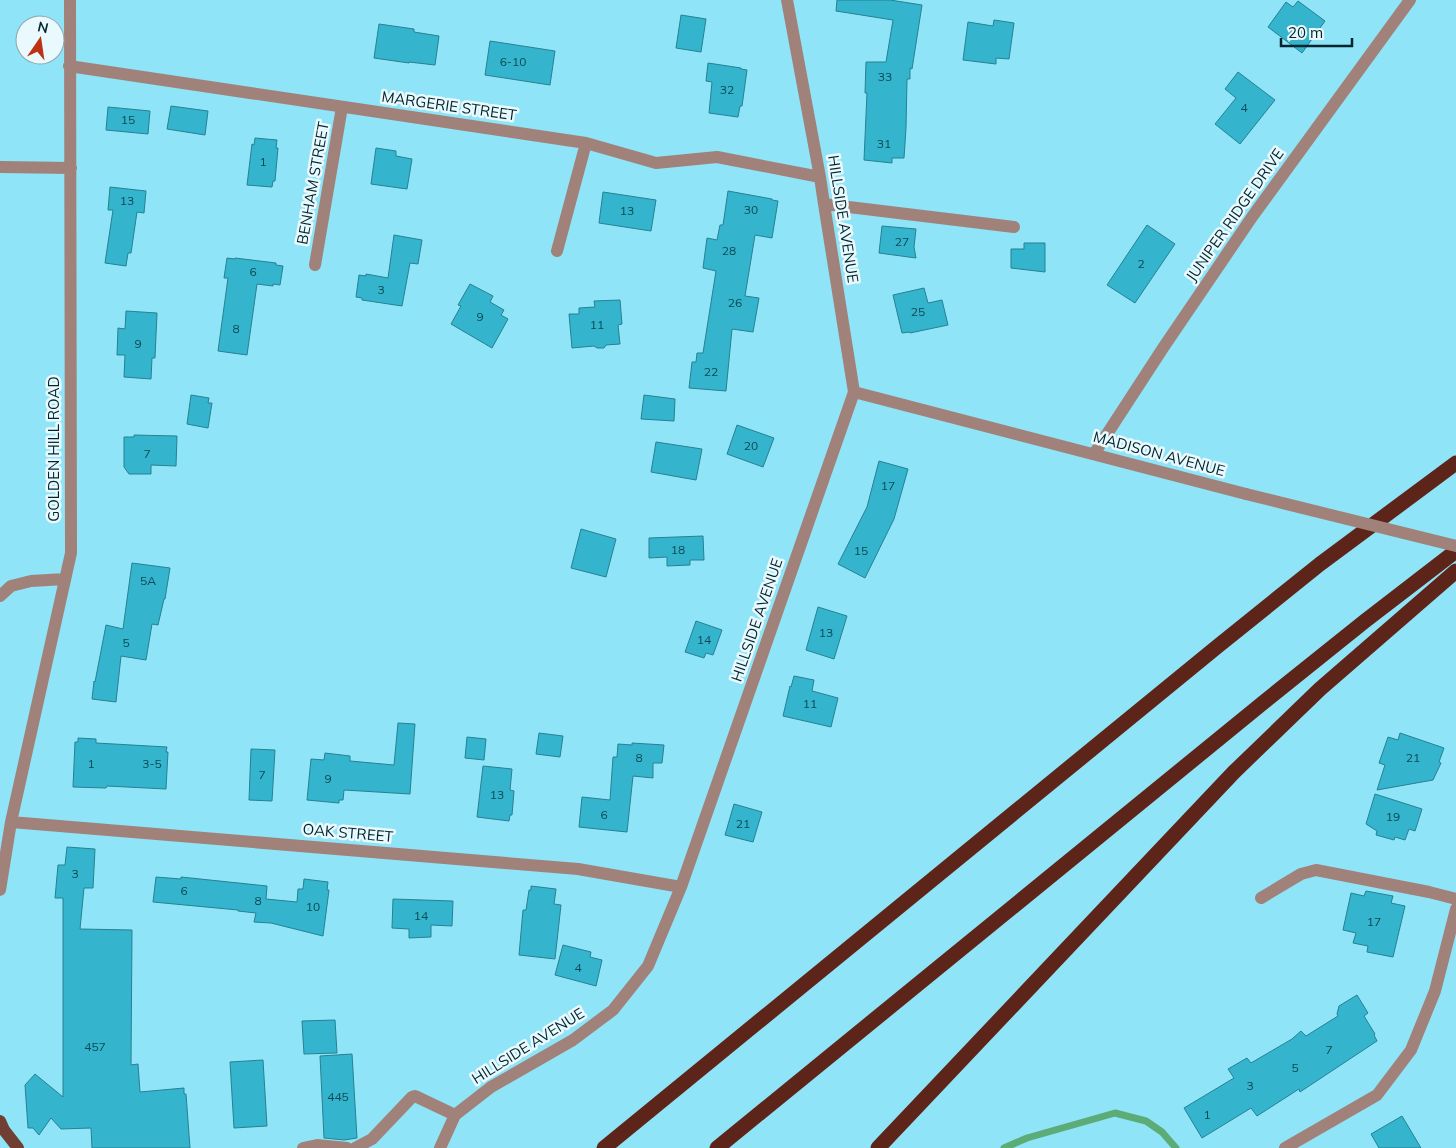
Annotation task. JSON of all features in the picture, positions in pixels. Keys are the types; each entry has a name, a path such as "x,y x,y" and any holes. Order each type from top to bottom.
{"highway":[{"path":"604,1148 1232,634 1320,564 1456,463"},
{"path":"717,1148 1264,702 1456,551"},
{"path":"878,1148 1241,766 1320,689 1456,571"}],"main road":[{"path":"0,1122 18,1148"}],"street":[{"name":"GOLDEN HILL ROAD","path":"0,890 11,822 71,553 70,0"},
{"name":"HILLSIDE AVENUE","path":"440,1148 456,1115 491,1087 572,1040 613,1010 648,966 681,887 854,392 820,177 787,0"},
{"name":"JUNIPER RIDGE DRIVE","path":"1094,454 1252,217 1410,0"},
{"name":"MARGERIE STREET","path":"70,66 586,143 656,163 717,157 820,177"},
{"name":"BENHAM STREET","path":"315,265 342,107"},
{"path":"558,251 586,143"},
{"path":"0,167 71,168"},
{"path":"824,204 1014,227"},
{"name":"MADISON AVENUE","path":"854,392 1246,494 1456,546"},
{"path":"0,596 11,586 31,581 65,579"},
{"name":"OAK STREET","path":"11,822 578,869 681,887"},
{"path":"1261,898 1301,874 1316,870 1456,899"},
{"path":"1286,1148 1377,1095 1410,1050 1435,991 1456,909"},
{"path":"355,1148 372,1140 395,1114 415,1096 456,1115"},
{"path":"303,1148 317,1145 346,1148"}],"building":[{"path":"837,0 890,0 922,5 912,69 910,68 910,79 907,79 904,158 892,158 892,163 864,160 867,93 865,93 866,62 886,62 893,20 836,11"},
{"path":"1298,1 1325,21 1302,53 1268,27 1286,2 1293,7"},
{"path":"681,15 706,19 701,52 676,48"},
{"path":"994,20 1014,23 1009,59 996,58 996,64 963,60 968,22 993,26"},
{"path":"379,24 414,29 414,32 439,36 435,65 374,58"},
{"path":"490,41 555,51 550,85 485,75"},
{"path":"708,63 747,70 742,106 740,106 738,117 709,113 712,82 706,81"},
{"path":"1238,72 1275,100 1240,144 1215,124 1236,98 1225,89"},
{"path":"171,106 208,111 205,135 167,129"},
{"path":"108,107 150,111 148,134 106,130"},
{"path":"255,138 277,140 275,181 273,181 272,187 247,185 252,144 254,145"},
{"path":"376,148 396,151 396,156 412,159 407,189 371,184"},
{"path":"110,187 146,191 144,213 137,212 131,253 128,253 126,266 105,263 113,210 108,210"},
{"path":"728,191 778,201 772,238 755,235 745,296 759,298 753,332 732,329 726,391 689,388 692,362 696,362 697,353 703,353 716,271 703,268 707,238 717,240 720,225 723,225"},
{"path":"603,192 656,200 651,231 599,223"},
{"path":"1147,225 1175,244 1135,303 1107,285"},
{"path":"882,226 916,229 914,247 916,258 879,253"},
{"path":"394,235 422,240 418,264 410,263 402,306 362,300 362,298 356,297 359,275 366,276 366,274 388,278"},
{"path":"1024,243 1045,243 1045,272 1011,268 1011,249 1024,249"},
{"path":"227,258 276,263 276,265 283,266 280,285 257,284 247,355 218,351 228,278 224,278"},
{"path":"470,284 493,296 490,302 504,310 501,315 508,319 492,348 451,324 461,306 458,305"},
{"path":"924,288 928,303 942,300 948,325 902,333 893,295"},
{"path":"620,300 622,324 618,325 620,344 606,345 604,348 594,346 572,348 569,314 579,314 579,308 595,307 594,301"},
{"path":"126,311 157,313 155,358 152,358 151,379 124,377 125,355 117,355 118,328 125,329"},
{"path":"191,395 209,398 208,403 212,403 208,428 187,424"},
{"path":"644,395 675,399 674,421 641,419"},
{"path":"737,425 774,438 763,467 727,454"},
{"path":"134,435 177,436 176,466 151,465 151,474 129,474 124,467 124,437 134,437"},
{"path":"656,442 702,449 696,480 651,472"},
{"path":"879,461 908,469 894,519 865,578 838,564 867,507"},
{"path":"581,529 616,539 606,577 571,568"},
{"path":"703,536 704,560 690,560 690,565 667,566 667,557 649,558 649,538"},
{"path":"132,563 170,568 158,625 152,624 146,660 121,656 116,702 92,699 106,625 123,629"},
{"path":"818,607 847,616 834,659 806,650"},
{"path":"696,621 722,630 713,655 706,653 704,658 685,652"},
{"path":"794,676 814,680 812,691 838,698 831,727 783,716"},
{"path":"398,723 415,724 410,794 344,790 343,800 339,800 339,803 307,800 311,759 324,760 325,753 350,756 350,761 394,765"},
{"path":"539,733 563,736 560,757 536,754"},
{"path":"1400,733 1444,748 1439,762 1441,763 1433,780 1377,790 1385,765 1379,763 1388,737 1398,740"},
{"path":"467,737 486,739 484,760 465,758"},
{"path":"78,738 96,739 96,743 167,747 166,789 107,786 106,788 73,787 75,742 78,742"},
{"path":"632,743 664,745 662,763 653,763 653,778 633,776 627,832 579,827 582,797 610,800 613,757 617,757 618,744 632,745"},
{"path":"251,749 275,750 272,801 249,800"},
{"path":"483,766 512,769 510,790 514,791 512,815 510,815 509,821 477,817"},
{"path":"1375,794 1422,809 1415,831 1409,829 1405,840 1395,837 1394,840 1376,835 1377,831 1366,824"},
{"path":"734,804 762,812 753,842 725,835"},
{"path":"67,847 95,849 93,888 84,888 80,929 132,930 131,1065 138,1064 140,1092 184,1088 190,1148 92,1148 91,1128 61,1129 51,1118 39,1135 33,1128 28,1128 25,1085 35,1074 63,1097 63,898 55,898 58,865 65,865"},
{"path":"156,877 181,879 181,877 267,886 266,899 297,902 298,889 303,889 304,879 328,882 327,890 329,890 323,936 271,923 254,922 256,913 153,902"},
{"path":"531,886 556,889 554,904 561,905 555,959 519,955 523,910 526,910"},
{"path":"1366,891 1393,896 1391,903 1405,906 1393,957 1367,952 1368,946 1353,943 1356,933 1343,930 1351,893 1364,896"},
{"path":"393,899 453,901 452,926 431,925 431,937 409,938 409,929 392,928"},
{"path":"563,945 591,952 590,957 602,960 596,986 555,975"},
{"path":"1357,995 1368,1013 1364,1016 1377,1041 1300,1092 1299,1089 1257,1116 1251,1108 1202,1138 1184,1108 1234,1078 1228,1069 1247,1058 1251,1063 1292,1039 1301,1031 1306,1036 1338,1016 1339,1006"},
{"path":"335,1020 337,1053 304,1054 302,1021"},
{"path":"352,1054 357,1138 344,1140 324,1138 320,1056"},
{"path":"263,1060 267,1126 234,1128 230,1062"},
{"path":"1402,1116 1421,1148 1379,1148 1371,1134"}],"waterway":[{"path":"1004,1148 1027,1138 1115,1113 1146,1121 1162,1132 1176,1148"}]}
